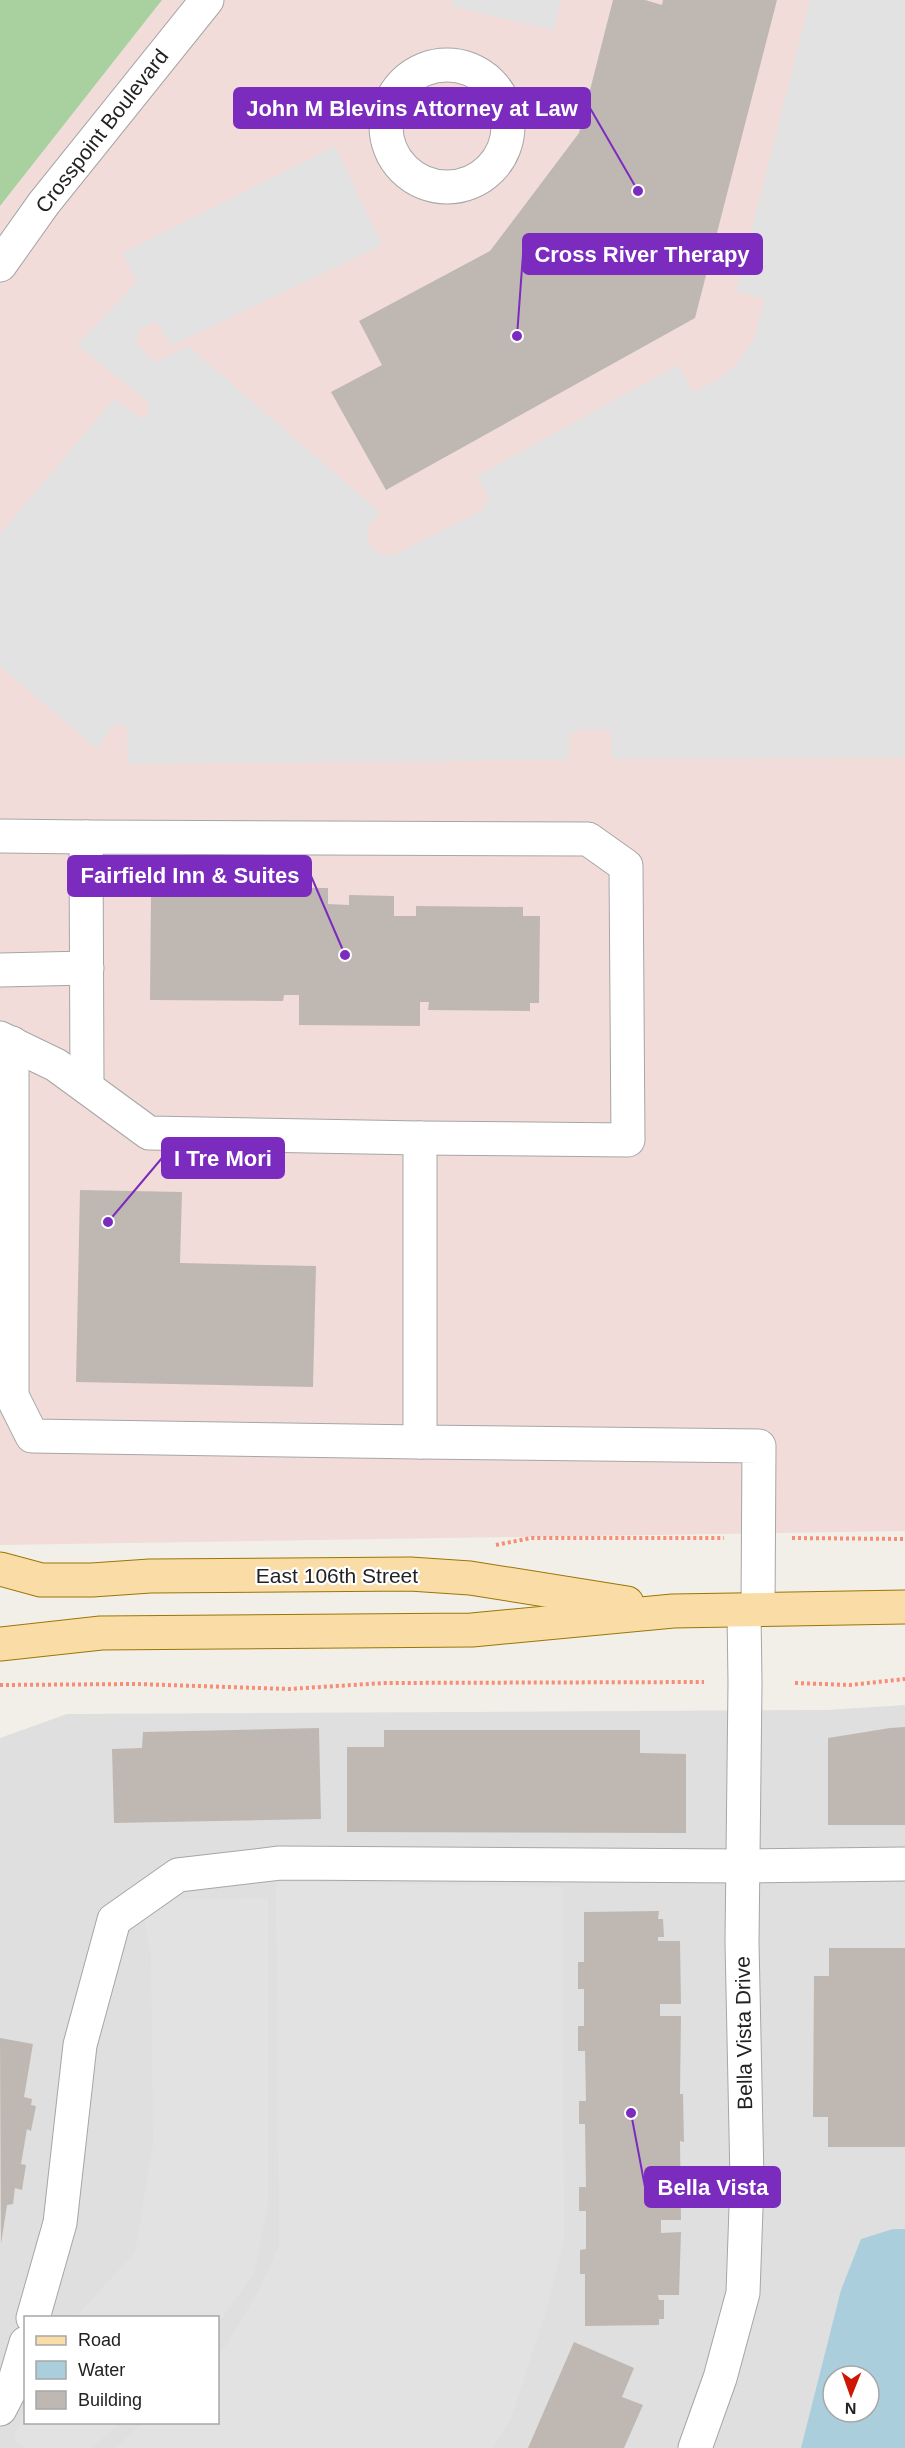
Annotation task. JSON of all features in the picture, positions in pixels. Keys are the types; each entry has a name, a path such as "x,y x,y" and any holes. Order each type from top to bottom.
{"main road":[{"name":"East 106th Street","path":"0,1569 41,1580 92,1580 150,1576 410,1574 471,1578 673,1611"},
{"name":"East 106th Street","path":"0,1644 101,1633 472,1630 673,1611 905,1608"}],"street":[{"name":"Crosspoint Boulevard","path":"0,265 44,203 207,0"},
{"path":"0,836 588,839 626,866 628,1140 149,1132 56,1065 6,1040 12,1396 32,1436 420,1442 420,1138"},
{"path":"86,837 87,1087"},
{"path":"0,970 87,968"},
{"name":"Bella Vista Drive","path":"420,1442 759,1446 746,1683 743,1866 747,2180 743,2293 720,2378 695,2448"},
{"path":"34,2316 60,2223 80,2045 114,1920 178,1875 280,1863 743,1866 905,1864"},
{"path":"0,2409 15,2380 24,2350"}],"path":[{"path":"795,1683 860,1684 905,1679"},
{"path":"0,1685 136,1684 289,1689 384,1683 705,1682"}],"shaded area":[{"path":"162,0 905,0 905,1531 0,1545 0,206"},
{"path":"453,0 562,0 553,30 451,6"},
{"path":"810,0 905,0 905,758 612,759 611,734 608,730 578,730 569,735 569,760 128,764 127,729 123,724 112,727 97,749 0,666 0,534 114,399 140,418 146,416 149,410 147,401 77,345 137,282 122,253 335,146 382,245 171,346 156,321 141,328 136,340 138,346 156,362 188,346 380,512 368,527 368,541 374,550 385,555 396,554 483,510 489,497 477,476 678,365 693,392 718,380 737,364 754,339 765,299 736,291"},
{"path":"905,1705 905,2448 0,2448 0,1738 67,1714 827,1710"},
{"path":"276,1881 562,1887 564,2238 547,2309 511,2418 492,2448 115,2448 142,2424 219,2424 219,2352 226,2345 259,2290 279,2246"},
{"path":"268,1898 268,2203 254,2273 219,2323 219,2316 77,2316 135,2252 153,2145 151,1955 144,1917 176,1899"},
{"path":"24,2409 24,2424 119,2424 92,2448 27,2448 14,2440"}],"green space":[{"path":"0,0 162,0 0,206"}],"water":[{"path":"893,2229 905,2229 905,2448 801,2448 821,2369 821,2424 881,2424 881,2364 822,2364 841,2290 861,2239"}],"building":[{"path":"613,0 645,0 662,5 663,0 777,0 695,318 386,490 331,392 382,365 359,321 490,251 579,133"},
{"path":"239,887 328,888 328,904 349,905 349,895 394,896 394,916 416,916 416,906 523,907 523,916 540,916 539,1003 530,1003 530,1011 428,1010 429,1002 420,1002 420,1026 299,1025 299,995 284,995 283,1001 150,1000 151,895 239,896"},
{"path":"80,1190 182,1192 180,1263 316,1266 313,1387 76,1382"},
{"path":"905,1727 905,1825 828,1825 828,1738"},
{"path":"319,1728 321,1819 114,1823 112,1749 142,1748 143,1732"},
{"path":"384,1730 640,1730 640,1753 686,1754 686,1833 347,1832 347,1747 384,1747"},
{"path":"659,1911 658,1919 663,1919 664,1937 658,1937 658,1941 680,1941 681,2004 660,2004 660,2016 681,2016 680,2094 683,2094 684,2142 680,2141 681,2220 661,2220 661,2233 681,2232 679,2295 658,2295 659,2300 664,2300 664,2319 659,2319 659,2325 585,2326 585,2274 580,2274 580,2250 586,2249 586,2211 579,2211 579,2187 586,2187 585,2124 579,2124 579,2101 586,2101 585,2051 578,2051 578,2026 584,2026 584,1989 578,1989 578,1962 584,1962 584,1912"},
{"path":"829,1948 905,1948 905,2147 828,2147 828,2117 813,2117 814,1976 829,1976"},
{"path":"0,2038 33,2044 24,2097 32,2099 31,2105 36,2106 31,2131 27,2129 21,2164 26,2165 22,2190 15,2188 13,2204 7,2205 1,2244"},
{"path":"574,2342 634,2368 622,2397 643,2405 624,2448 528,2448"}],"place":[{"name":"John M Blevins Attorney at Law","path":"638,191"},
{"name":"Cross River Therapy","path":"517,336"},
{"name":"Fairfield Inn & Suites","path":"345,955"},
{"name":"I Tre Mori","path":"108,1222"},
{"name":"Bella Vista","path":"631,2113"}]}
